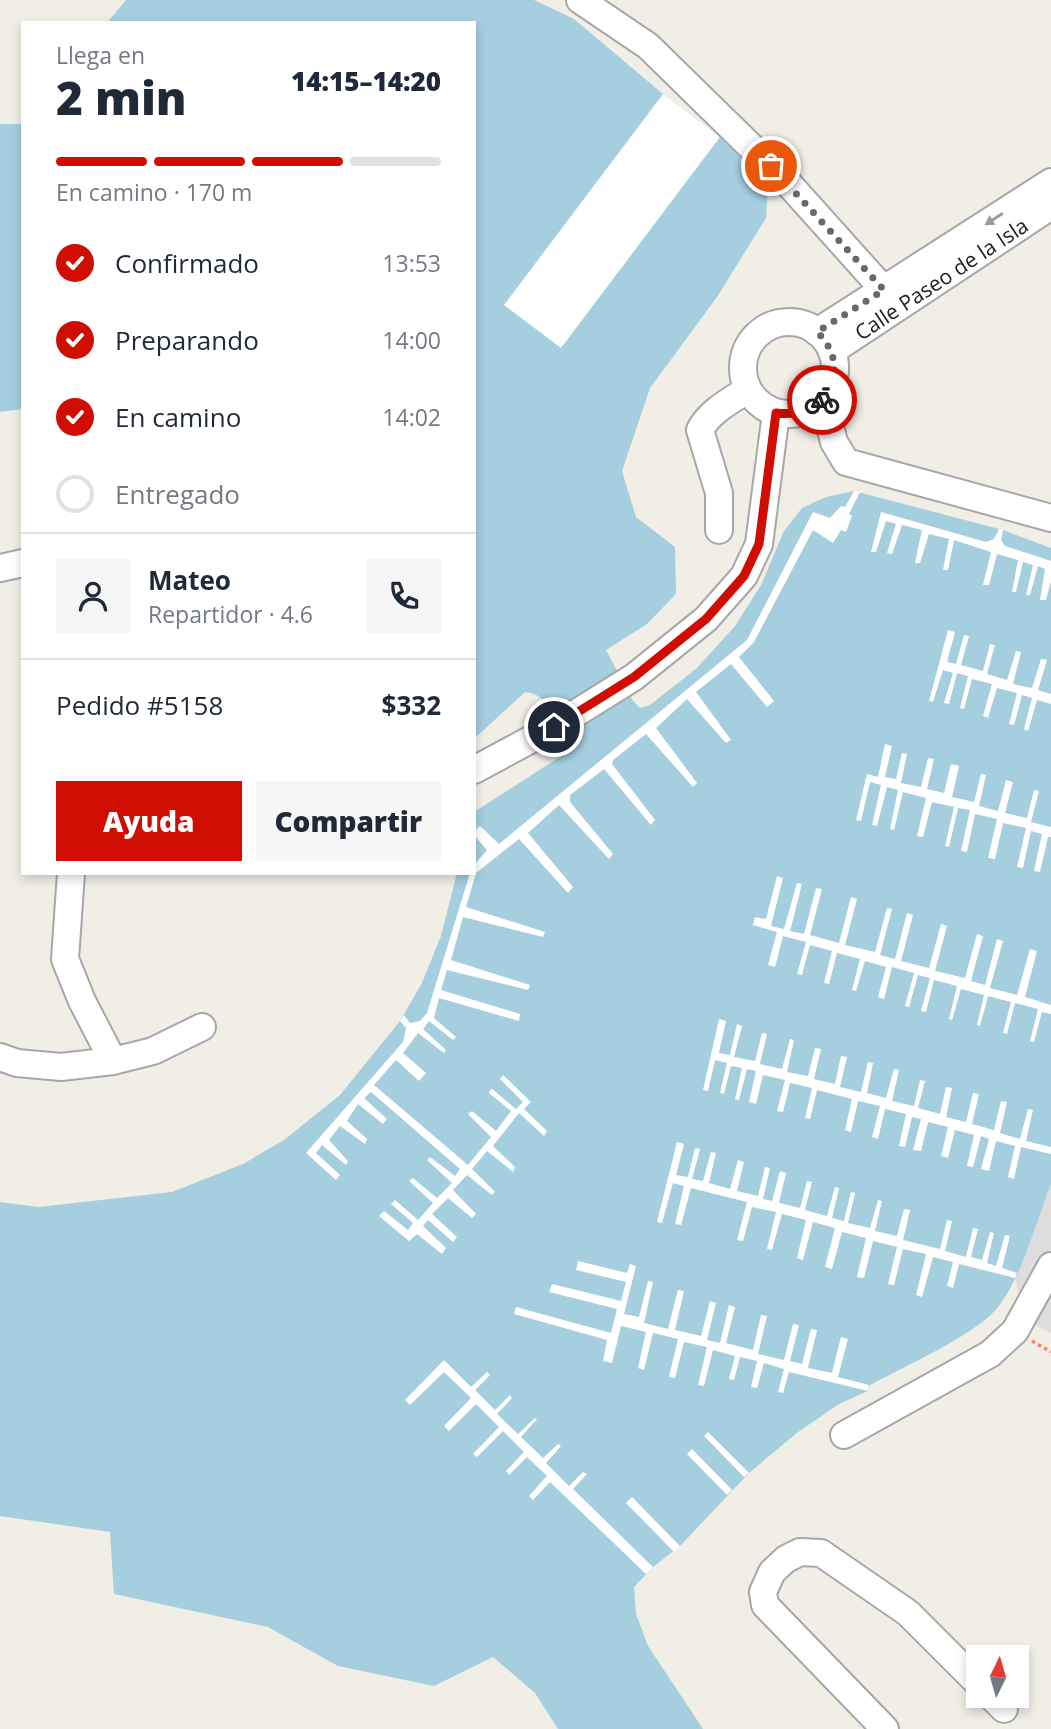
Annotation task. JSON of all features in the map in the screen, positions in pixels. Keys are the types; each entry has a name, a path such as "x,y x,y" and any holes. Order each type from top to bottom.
{"street":[{"path":"580,0 649,46 788,183 884,290"},
{"name":"Calle Paseo de la Isla","path":"825,341 884,290 1051,182"},
{"name":"Calle Paseo de la Isla","path":"825,341 1051,206"},
{"path":"775,324 804,324 825,341 835,376 823,399 802,412 776,413 763,407 747,390 742,369 744,354 761,330 775,324"},
{"path":"719,530 719,493 700,430 715,412 747,390"},
{"path":"823,399 834,442 846,461 1051,518"},
{"path":"476,769 554,727 634,677 706,619 744,576 759,544 776,413"},
{"path":"0,568 21,563"},
{"path":"71,875 65,959 82,1001 113,1060"},
{"path":"0,1057 17,1063 61,1067 113,1060 153,1051 202,1027"},
{"path":"844,1435 990,1354 1015,1331 1051,1266"},
{"path":"885,1729 765,1605 763,1592 767,1582 772,1572 786,1559 800,1552 821,1553 908,1613 966,1671"}],"shaded area":[{"path":"1051,1184 1051,1333 1024,1320 1015,1278"}],"water":[{"path":"126,0 534,0 574,19 663,94 720,137 768,186 766,218 717,297 650,388 622,471 636,517 675,547 676,594 647,624 606,650 633,701 640,708 650,705 697,668 735,626 761,585 784,531 802,508 826,497 854,491 1003,530 1051,548 1051,1184 1014,1281 988,1318 957,1339 870,1385 868,1391 839,1404 798,1432 749,1473 680,1546 653,1567 634,1587 636,1614 648,1646 703,1729 558,1729 535,1693 493,1657 434,1686 338,1666 268,1627 114,1594 110,1532 0,1516 0,1202 38,1207 172,1192 243,1164 284,1140 340,1095 400,1021 422,983 441,936 456,875 476,875 476,811 569,751 563,731 550,708 539,697 525,692 476,737 476,21 109,21"},
{"path":"0,124 20,124 21,409 0,412"}],"pier":[{"path":"663,94 720,137 561,348 504,305"},
{"path":"854,491 860,492 849,514 852,516 846,532 841,530 833,543 813,530 754,642 739,657 774,701 767,707 731,664 696,692 731,740 726,743 687,699 656,728 697,783 693,787 646,734 613,760 612,764 655,820 651,825 604,769 570,795 570,802 613,854 609,859 559,805 528,833 573,887 568,893 519,839 476,873 476,863 487,850 476,837 476,829 480,826 499,844 747,640 813,512 830,518 841,506 845,507"},
{"path":"881,512 986,542 994,539 999,529 1003,530 1001,540 1005,546 1051,561 1051,581 1046,600 1040,600 1045,569 1038,566 1030,595 1026,595 1033,565 1023,562 1016,592 1012,592 1018,560 997,554 989,585 983,585 991,552 954,540 948,570 943,570 949,539 929,534 920,563 915,563 922,530 902,525 892,554 887,553 896,524 886,521 876,552 871,552"},
{"path":"948,630 955,632 947,662 956,664 964,635 969,636 961,665 983,671 990,644 995,645 987,674 1007,680 1016,651 1021,652 1013,684 1032,688 1041,659 1047,660 1038,690 1051,694 1051,704 1037,700 1028,731 1024,729 1032,698 1022,695 1014,725 1009,724 1017,693 997,688 988,718 983,716 992,684 972,679 964,709 960,708 968,676 957,673 949,704 944,703 953,673 943,670 933,702 929,701"},
{"path":"885,744 892,746 885,777 896,779 902,753 907,754 901,783 921,787 928,758 934,759 927,789 944,793 951,764 959,766 952,797 974,802 981,774 986,775 979,806 998,811 1006,780 1013,782 1005,813 1027,818 1034,790 1039,791 1031,822 1051,827 1051,837 1048,837 1040,872 1034,871 1042,834 1031,831 1023,868 1017,867 1026,828 1003,823 995,859 988,858 997,819 975,814 967,852 961,851 970,810 958,808 949,847 945,846 954,807 932,802 923,837 917,836 926,798 903,792 894,830 890,829 898,790 887,787 877,826 872,825 881,785 870,782 861,821 856,820 867,774 878,777"},
{"path":"469,875 475,875 466,907 545,932 543,937 463,917 451,960 530,985 528,990 447,970 441,990 520,1014 519,1021 439,998 434,1018 456,1037 453,1040 429,1021 423,1029 446,1050 444,1053 418,1033 403,1053 426,1073 419,1081 396,1060 374,1085 468,1165 491,1137 468,1114 472,1111 496,1131 511,1111 489,1093 490,1090 516,1109 523,1102 500,1079 503,1075 531,1102 524,1109 547,1131 544,1136 519,1113 493,1146 515,1167 513,1172 487,1151 472,1169 495,1192 492,1195 467,1175 453,1190 476,1214 472,1218 448,1198 432,1214 457,1237 453,1242 428,1220 423,1226 446,1248 442,1254 417,1234 409,1241 379,1216 384,1211 408,1230 413,1223 391,1204 395,1200 418,1220 433,1203 409,1181 413,1178 437,1198 452,1183 427,1160 430,1157 455,1176 460,1169 371,1092 364,1098 387,1119 383,1124 358,1104 347,1121 367,1139 365,1144 340,1126 329,1140 348,1161 346,1165 322,1145 316,1153 340,1175 336,1180 306,1153 403,1042 406,1028 400,1021 404,1015 410,1023 420,1021 427,1013"},
{"path":"777,876 783,878 771,926 784,929 797,883 802,884 790,931 804,934 816,888 822,889 810,935 839,943 851,897 857,899 845,945 875,952 887,908 892,909 880,955 895,959 907,913 913,915 901,961 929,968 941,924 947,926 935,971 965,978 977,934 983,936 971,981 985,985 997,939 1003,941 990,988 1017,995 1030,949 1037,951 1025,997 1051,1005 1051,1014 1042,1012 1034,1042 1030,1041 1038,1009 1015,1003 1007,1034 1003,1033 1011,1002 988,996 980,1026 977,1025 984,995 961,989 952,1020 949,1019 957,986 934,980 926,1012 921,1011 930,978 918,975 909,1007 905,1006 914,973 892,967 884,999 878,997 886,967 865,961 856,991 852,990 860,959 837,953 829,984 824,983 832,951 810,945 802,975 797,974 806,942 783,936 775,967 768,965 777,932 753,925 755,917 766,919"},
{"path":"719,1019 726,1021 719,1053 730,1055 737,1024 742,1026 734,1057 755,1061 762,1033 767,1034 760,1064 782,1069 790,1039 794,1040 787,1072 808,1076 815,1048 821,1049 814,1079 835,1084 841,1056 847,1057 840,1087 861,1092 868,1062 873,1063 867,1093 886,1098 894,1069 899,1070 892,1101 914,1106 920,1080 925,1081 918,1108 940,1114 946,1087 952,1088 946,1117 966,1122 973,1093 979,1094 972,1124 994,1130 1001,1101 1007,1102 1000,1133 1020,1139 1028,1109 1033,1110 1026,1141 1051,1147 1051,1154 1021,1147 1014,1179 1008,1177 1015,1146 996,1141 989,1171 981,1169 989,1139 981,1136 973,1167 967,1166 974,1135 955,1130 948,1158 941,1156 948,1127 928,1122 921,1151 913,1150 921,1119 912,1117 905,1147 899,1146 906,1114 885,1109 878,1139 872,1137 880,1106 858,1101 851,1132 845,1130 852,1099 817,1090 810,1119 805,1118 812,1088 790,1083 783,1112 777,1111 785,1080 763,1075 756,1104 749,1102 756,1071 747,1069 739,1100 735,1099 742,1068 731,1066 724,1094 720,1093 727,1063 715,1060 708,1091 703,1090"},
{"path":"677,1142 684,1144 676,1175 688,1177 695,1148 700,1149 692,1179 703,1181 711,1152 716,1153 709,1183 730,1189 738,1160 744,1162 737,1191 758,1196 765,1167 770,1168 763,1199 772,1201 780,1171 786,1173 779,1203 800,1208 807,1181 812,1182 805,1210 827,1216 835,1187 839,1188 832,1218 844,1221 851,1192 855,1193 848,1223 870,1228 878,1200 882,1201 875,1231 897,1236 904,1209 910,1210 903,1240 940,1249 947,1220 952,1221 945,1251 966,1257 973,1228 978,1229 971,1257 982,1260 990,1232 994,1233 987,1263 996,1266 1005,1235 1010,1236 1002,1268 1017,1273 1015,1278 959,1264 953,1288 947,1286 953,1262 933,1257 922,1297 916,1295 926,1254 903,1249 894,1285 888,1284 897,1247 873,1241 864,1278 857,1277 866,1238 842,1232 832,1269 825,1267 835,1228 813,1222 803,1260 797,1258 806,1220 782,1214 772,1250 767,1249 776,1212 752,1207 743,1241 737,1240 747,1202 691,1188 681,1225 675,1224 684,1186 673,1183 662,1223 657,1222"},
{"path":"578,1261 627,1273 630,1264 636,1266 624,1314 639,1317 648,1281 653,1282 644,1323 668,1329 678,1290 684,1291 675,1330 701,1336 710,1301 716,1303 707,1340 720,1343 729,1305 735,1307 726,1343 753,1350 761,1315 767,1316 758,1354 784,1360 793,1324 799,1325 790,1361 802,1364 811,1329 817,1330 808,1368 832,1373 841,1337 848,1339 838,1377 869,1385 868,1391 789,1372 783,1393 778,1392 784,1369 764,1363 757,1388 751,1387 757,1361 740,1357 734,1380 729,1379 735,1356 713,1350 704,1386 698,1385 707,1347 684,1342 675,1378 669,1377 678,1339 653,1333 644,1370 638,1368 646,1332 621,1326 612,1363 603,1361 607,1340 514,1314 516,1307 611,1333 617,1309 549,1292 552,1284 621,1301 626,1282 576,1270"},
{"path":"444,1360 471,1387 487,1372 490,1375 475,1390 495,1410 510,1395 512,1398 497,1414 518,1434 537,1419 521,1437 543,1458 558,1444 561,1446 546,1463 569,1486 583,1472 587,1474 573,1489 653,1567 646,1574 550,1482 533,1500 529,1496 547,1476 527,1457 509,1475 506,1471 524,1452 503,1431 477,1457 473,1454 499,1427 476,1404 449,1431 444,1426 471,1398 444,1372 410,1405 405,1400"},
{"path":"708,1432 749,1473 744,1477 704,1436"},
{"path":"692,1449 732,1490 727,1495 687,1454"},
{"path":"632,1497 680,1546 674,1552 626,1503"}],"way so far":[{"path":"771,166 884,290 817,332 826,340 835,363 835,376 822,400"}],"route":[{"path":"554,727 634,677 706,619 744,576 759,544 776,413 802,412 822,400"}]}
